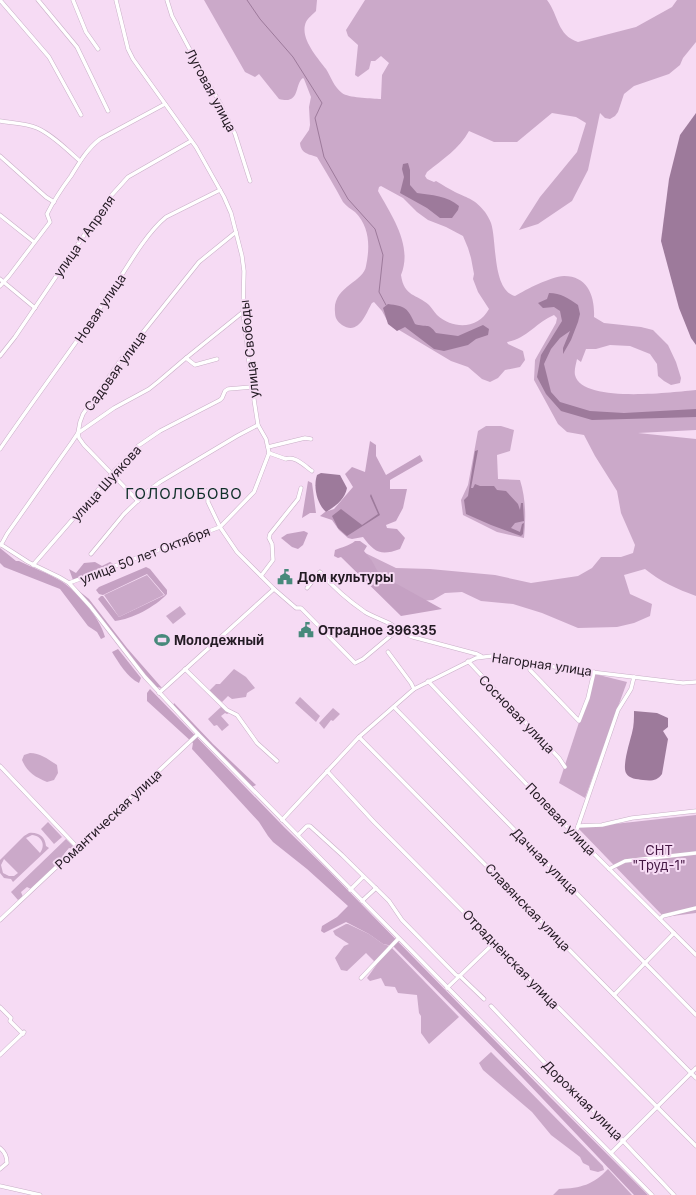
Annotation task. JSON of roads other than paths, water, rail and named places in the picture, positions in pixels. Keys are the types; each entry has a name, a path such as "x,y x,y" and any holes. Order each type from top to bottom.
{"street":[{"path":"0,0 49,57 81,115"},
{"path":"38,0 78,47 108,111"},
{"path":"74,0 86,32 98,49"},
{"name":"улица Свободы","path":"116,0 128,49 133,59 191,140 220,190 231,214 244,271 243,312 258,425"},
{"name":"Луговая улица","path":"167,0 172,16 220,103 235,134 250,181"},
{"path":"0,286 2,281 10,276 50,222 48,214 80,161 100,139 165,104"},
{"path":"0,121 38,128 80,161"},
{"name":"улица 1 Апреля","path":"0,356 15,337 110,198 128,177 191,140"},
{"path":"0,156 46,197 54,202"},
{"name":"Новая улица","path":"0,449 155,228 166,217 220,190"},
{"path":"0,215 34,242"},
{"name":"Садовая улица","path":"1,544 78,432 83,414 120,361 199,262 236,232"},
{"path":"2,281 34,308"},
{"path":"138,501 84,445 79,438 78,432 114,408 149,389 243,312"},
{"path":"186,358 195,365 217,359"},
{"name":"улица Шуякова","path":"34,565 111,474 144,441 160,431 220,400 225,390 252,387"},
{"path":"91,554 124,514 160,482 258,425"},
{"name":"улица 50 лет Октября","path":"69,583 220,527 254,492 268,453 268,447 258,425"},
{"path":"268,447 305,438 311,439"},
{"path":"268,453 286,459 294,459 312,471"},
{"path":"261,576 273,560 272,544 269,538 270,534 298,499 301,488"},
{"name":"улица 50 лет Октября","path":"205,490 208,497 208,502 220,527 237,552 274,589 296,608 301,608 355,663 363,659 389,635 400,632"},
{"path":"1,544 34,565 69,583 90,606 145,677 198,734 398,939 652,1195"},
{"path":"306,588 320,572 340,592 367,613 396,627 400,632 481,656"},
{"path":"160,694 185,669 206,652 274,589"},
{"path":"388,652 414,689"},
{"name":"Нагорная улица","path":"282,820 359,737 414,689 468,661 481,656 492,656 566,669 683,683 696,682"},
{"name":"Сосновая улица","path":"468,661 559,758 565,767"},
{"path":"530,662 530,670 580,721 588,698 594,672"},
{"path":"185,669 227,710 237,715 257,743 277,761"},
{"path":"575,835 618,710 631,689 634,677"},
{"name":"Полевая улица","path":"428,682 575,835 696,955"},
{"name":"Дачная улица","path":"394,707 696,1015"},
{"name":"Романтическая улица","path":"0,920 198,734"},
{"name":"Славянская улица","path":"359,737 696,1078"},
{"path":"0,766 78,848"},
{"name":"Отрадненская улица","path":"327,771 374,822 495,942 696,1146"},
{"path":"578,826 602,825 645,816 696,812"},
{"path":"298,835 307,826 310,826 389,901 408,925 456,975 484,999"},
{"path":"609,869 625,861 696,853"},
{"path":"350,890 364,876"},
{"path":"362,901 376,888"},
{"path":"660,919 663,916 696,908"},
{"path":"614,995 674,933"},
{"path":"361,978 398,939"},
{"path":"447,988 495,942"},
{"name":"Дорожная улица","path":"491,1006 674,1195"},
{"path":"0,1007 12,1019 10,1021 23,1033 0,1055"},
{"path":"611,1153 624,1142 696,1068"},
{"path":"0,1148 6,1154 7,1163 0,1169"},
{"path":"1,1186 40,1195"}],"waterway":[{"path":"247,0 260,19 293,57 322,103 315,118 324,157 348,199 375,229 383,255 379,292 386,305"}],"place":[{"name":"Дом культуры","path":"285,577"},
{"name":"Отрадное 396335","path":"306,630"},
{"name":"Молодежный","path":"162,640"}],"district":[{"name":"ГОЛОЛОБОВО","path":"184,494"}],"park label":[{"name":"СНТ \"Труд-1\"","path":"659,858"}]}
